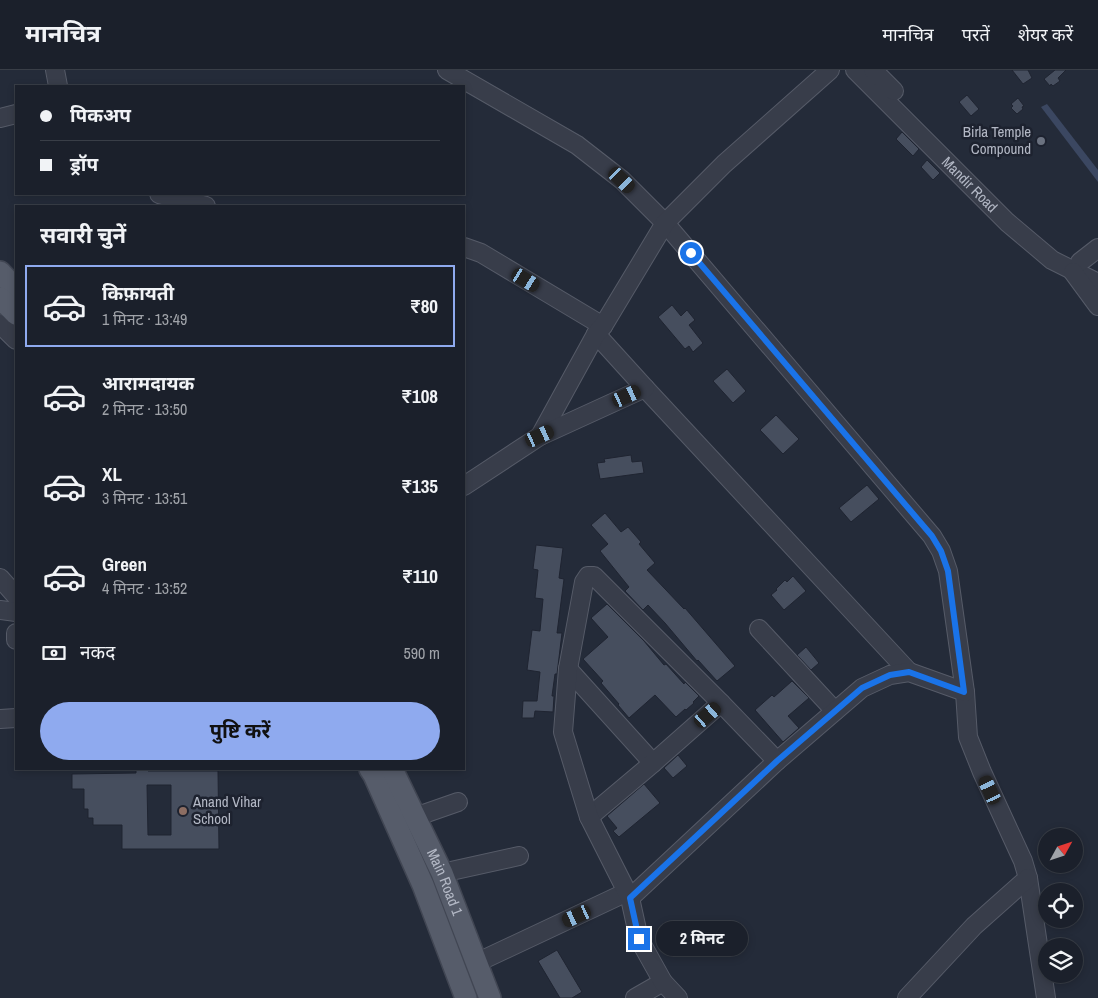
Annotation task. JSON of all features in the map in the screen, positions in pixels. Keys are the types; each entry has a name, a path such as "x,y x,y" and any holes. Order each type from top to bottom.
{"main road":[{"path":"0,272 15,288"},
{"path":"0,298 15,313"},
{"name":"Main Road 1","path":"371,770 422,885 466,998"},
{"name":"Main Road 1","path":"392,770 442,874 490,998"}],"street":[{"path":"55,70 58,85"},
{"path":"447,70 577,145 622,180 665,223 932,536 941,551 948,571 968,737 982,772 1024,861 1046,998"},
{"path":"540,436 599,330 665,223 724,164 830,70"},
{"name":"Mandir Road","path":"855,70 1007,222 1046,256 1075,266 1098,270"},
{"name":"Mandir Road","path":"873,70 1017,215 1058,252 1098,283"},
{"path":"0,118 15,114"},
{"path":"163,195 202,205"},
{"path":"465,247 481,253 599,330 645,388 909,672 964,692"},
{"path":"1098,248 1075,266 1098,306"},
{"path":"0,324 15,339"},
{"path":"465,485 540,436 645,388"},
{"path":"678,998 663,982 639,939 629,895 589,818 563,732 568,669 584,582 588,576 594,576 777,761"},
{"path":"0,578 15,595"},
{"path":"0,610 15,612"},
{"path":"759,629 835,711"},
{"path":"568,669 653,763"},
{"path":"476,963 629,895 777,761 862,688 890,675 909,672"},
{"path":"589,818 721,703"},
{"path":"0,719 15,718"},
{"path":"415,817 458,802"},
{"path":"442,874 519,856"},
{"path":"907,998 974,926 1028,878"},
{"path":"635,998 663,982"}],"water":[{"path":"1047,104 1098,170 1098,182 1041,107"}],"building":[{"path":"1012,70 1028,70 1032,78 1023,84"},
{"path":"1055,70 1066,70 1058,78 1060,81 1050,86 1044,79"},
{"path":"967,95 979,109 971,116 959,102"},
{"path":"1018,98 1024,106 1017,114 1011,108 1013,106 1011,104"},
{"path":"902,132 919,149 913,156 896,139"},
{"path":"927,160 940,173 933,180 921,167"},
{"path":"672,305 681,316 687,310 695,320 689,325 703,343 693,352 689,346 685,349 658,317"},
{"path":"727,369 746,391 733,403 713,381"},
{"path":"776,415 799,439 783,454 760,430"},
{"path":"631,455 632,462 642,461 644,473 600,479 597,463 605,462 604,459"},
{"path":"867,485 879,499 851,522 839,508"},
{"path":"605,513 621,532 628,527 641,542 639,544 655,563 647,570 685,608 735,666 717,681 648,605 643,610 625,591 629,587 600,551 608,544 591,525"},
{"path":"536,545 563,548 559,578 564,579 557,633 562,633 552,696 554,696 553,712 535,711 534,718 522,718 523,701 537,701 540,672 527,670 532,630 540,631 543,599 535,598 538,570 533,569"},
{"path":"793,576 806,591 784,610 771,595 785,580 787,582"},
{"path":"607,604 644,641 664,665 666,664 684,684 685,682 699,696 694,703 676,717 655,695 629,718 601,683 603,681 583,659 608,637 591,618"},
{"path":"806,647 819,663 811,670 797,655"},
{"path":"792,681 809,698 788,716 799,728 783,742 755,710"},
{"path":"678,755 687,766 673,778 664,768"},
{"path":"136,770 218,771 219,849 122,849 122,825 93,825 93,818 88,818 88,809 84,809 84,789 72,789 72,774 136,773","holes":["147,785 171,785 171,835 148,835"]},
{"path":"644,784 660,803 619,837 613,831 617,828 607,816"},
{"path":"557,950 582,992 572,998 560,998 538,961"}],"place":[{"name":"Birla Temple Compound","path":"1041,141"},
{"name":"Anand Vihar School","path":"183,811"}],"route":[{"path":"639,939 630,898 777,761 862,688 890,675 909,672 964,692 948,571 941,551 932,536 691,253"}]}
